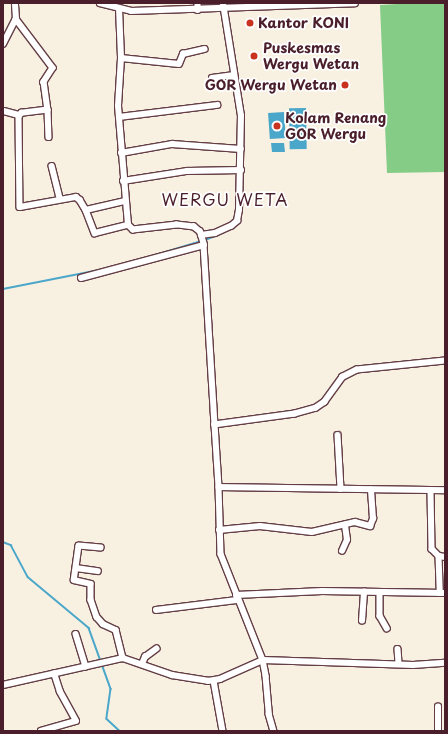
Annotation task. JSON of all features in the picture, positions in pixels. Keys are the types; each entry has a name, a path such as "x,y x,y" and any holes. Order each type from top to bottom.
{"street":[{"path":"3,44 16,19 15,3"},
{"path":"100,3 122,10 225,10 234,6 355,3"},
{"path":"126,3 122,10 121,58 118,86 121,153 128,226 133,230 187,225 197,229 203,240 219,487 219,530 221,554 263,660 266,676 269,714 274,731"},
{"path":"198,3 198,10"},
{"path":"81,278 203,240 237,221 241,170 241,116 223,3"},
{"path":"16,19 53,68 44,82 48,110 49,137"},
{"path":"121,58 179,64 183,54 204,49"},
{"path":"212,78 234,75"},
{"path":"119,117 217,105"},
{"path":"4,111 19,115 48,110"},
{"path":"19,115 20,207 60,199 79,198 86,210 94,233 128,226"},
{"path":"121,153 172,144 241,149"},
{"path":"52,166 60,199"},
{"path":"123,181 187,171 241,170"},
{"path":"86,210 125,201"},
{"path":"215,425 295,414 316,408 325,402 342,377 357,370 445,361"},
{"path":"338,435 341,489"},
{"path":"219,487 445,490"},
{"path":"219,530 260,526 312,532 355,522 370,526 372,523 371,490"},
{"path":"156,610 237,597 322,591 443,593 442,557 432,549 431,491"},
{"path":"342,551 347,540 345,524"},
{"path":"101,548 79,546 74,581 91,584 92,600 97,617 103,624 116,630 123,658"},
{"path":"76,568 98,571"},
{"path":"362,621 364,592"},
{"path":"380,592 380,616 387,628"},
{"path":"76,634 86,666"},
{"path":"142,664 145,657 156,649"},
{"path":"398,649 399,664"},
{"path":"3,686 123,658 172,675 214,681 263,660 399,664 445,662"},
{"path":"41,731 76,721 60,692 54,674"},
{"path":"214,681 223,731"},
{"path":"438,706 438,731"}],"green space":[{"path":"445,3 445,172 387,173 380,5"}],"water":[{"path":"289,108 306,108 307,149 290,149"},
{"name":"Kolam Renang GOR Wergu","path":"284,112 286,138 270,139 268,113"},
{"path":"271,143 284,143 285,152 272,152"}],"waterway":[{"path":"205,240 218,235"},
{"path":"139,260 201,241"},
{"path":"3,289 109,268"},
{"path":"3,542 11,545 28,577 89,628 111,689 107,719 120,731"}],"place":[{"name":"Kantor KONI","path":"250,23"},
{"name":"Puskesmas Wergu Wetan","path":"254,56"},
{"name":"GOR Wergu Wetan","path":"345,85"},
{"name":"Kolam Renang GOR Wergu","path":"277,126"}],"district":[{"name":"WERGU WETA","path":"225,199"}]}
